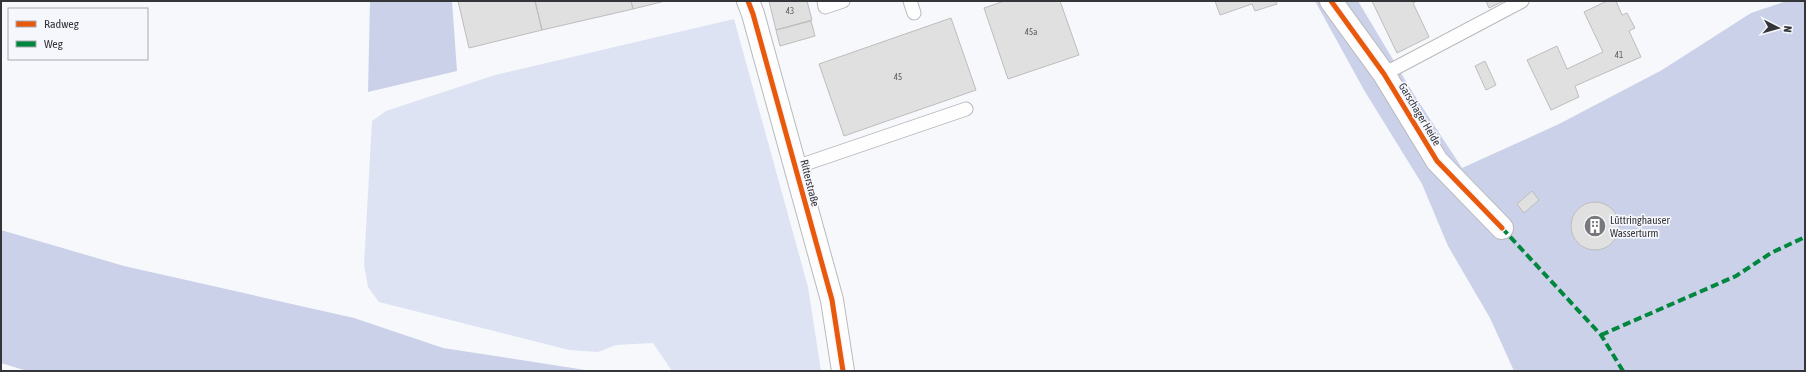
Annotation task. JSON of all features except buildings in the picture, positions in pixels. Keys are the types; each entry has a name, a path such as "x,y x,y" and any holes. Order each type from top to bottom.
{"street":[{"name":"Ritterstraße","path":"748,1 796,167 809,222 832,300 843,371"},
{"name":"Garschager Heide","path":"1331,1 1384,74 1437,161 1502,228"}],"lane":[{"path":"824,1 825,7 843,1"},
{"path":"1384,74 1522,1"},
{"path":"796,167 966,109"}],"shaded area":[{"path":"370,1 452,1 457,71 368,92"},
{"path":"1315,1 1358,1 1413,93 1462,168 1559,124 1662,70 1751,13 1787,1 1805,1 1805,371 1514,371 1490,318 1448,246 1422,184 1364,90"},
{"path":"734,19 808,287 821,371 672,371 653,343 616,345 598,352 569,350 379,302 368,287 364,265 372,121 386,111 495,75"},
{"path":"1,230 124,266 354,318 443,348 592,371 27,371 1,363"}],"marked path":[{"path":"1502,228 1601,335 1623,371"},
{"path":"1601,335 1736,276 1771,253 1805,237"}],"cycle path":[{"path":"748,1 753,14 832,300 843,371"},
{"path":"1331,1 1384,74 1437,161 1502,228"}],"place":[{"name":"Lüttringhauser Wasserturm","path":"1595,226"}]}
